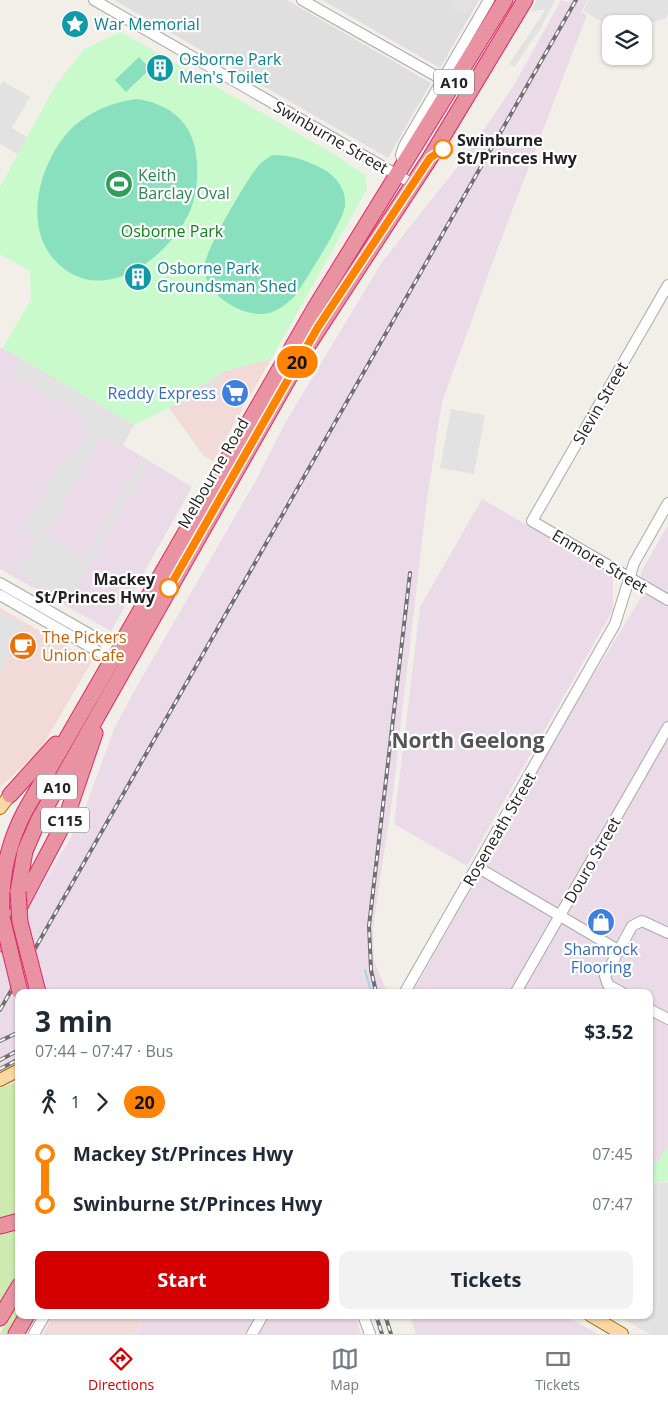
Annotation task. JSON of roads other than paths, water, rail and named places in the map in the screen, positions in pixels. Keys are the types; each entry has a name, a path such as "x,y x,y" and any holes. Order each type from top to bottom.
{"highway":[{"name":"Melbourne Road","path":"37,989 20,922 18,892 21,865 30,838 113,688 120,660 311,313 399,169 509,0"},
{"name":"Melbourne Road","path":"19,989 2,917 2,882 12,838 74,724 120,660 313,336 413,184 525,0"},
{"name":"C115","path":"19,989 0,945 65,821 94,735 113,688"},
{"path":"10,795 74,724"},
{"path":"0,1226 15,1221"},
{"path":"0,1318 15,1293"}],"main road":[{"path":"0,808 10,795"},
{"path":"0,1080 15,1072"},
{"path":"597,1319 622,1334"}],"street":[{"path":"302,0 443,80"},
{"path":"399,169 404,146 489,0"},
{"name":"Swinburne Street","path":"99,1 399,169 413,184"},
{"name":"Slevin Street","path":"532,521 668,285"},
{"name":"Roseneath Street","path":"407,989 615,624 634,563 668,503"},
{"name":"Enmore Street","path":"532,521 668,600"},
{"path":"0,583 53,619"},
{"path":"0,595 105,643 120,660"},
{"name":"Douro Street","path":"518,989 668,727"},
{"path":"477,868 618,950"},
{"path":"615,989 608,985 605,976 632,926 637,922 649,923 668,933"},
{"path":"653,1011 668,1019"},
{"path":"34,1334 43,1319"},
{"path":"252,1334 261,1319"},
{"path":"365,1319 370,1334"}],"waterway":[{"path":"365,970 370,989"}],"railway":[{"path":"0,1010 576,0"},
{"path":"375,989 371,970 369,926 410,573"},
{"path":"0,1041 15,1034"},
{"path":"0,1060 15,1052"},
{"path":"0,1069 15,1061"},
{"path":"377,1319 382,1334"},
{"path":"386,1319 391,1334"}],"place":[{"name":"War Memorial","path":"75,24"},
{"name":"Osborne Park Men's Toilet","path":"160,68"},
{"name":"Swinburne St/Princes Hwy","path":"443,149"},
{"name":"Keith Barclay Oval","path":"119,184"},
{"name":"Osborne Park Groundsman Shed","path":"138,277"},
{"name":"Reddy Express","path":"235,393"},
{"name":"Mackey St/Princes Hwy","path":"169,588"},
{"name":"The Pickers Union Cafe","path":"23,646"},
{"name":"Shamrock Flooring","path":"601,922"}],"district":[{"name":"North Geelong","path":"468,740"}],"park label":[{"name":"Osborne Park","path":"172,231"}]}
